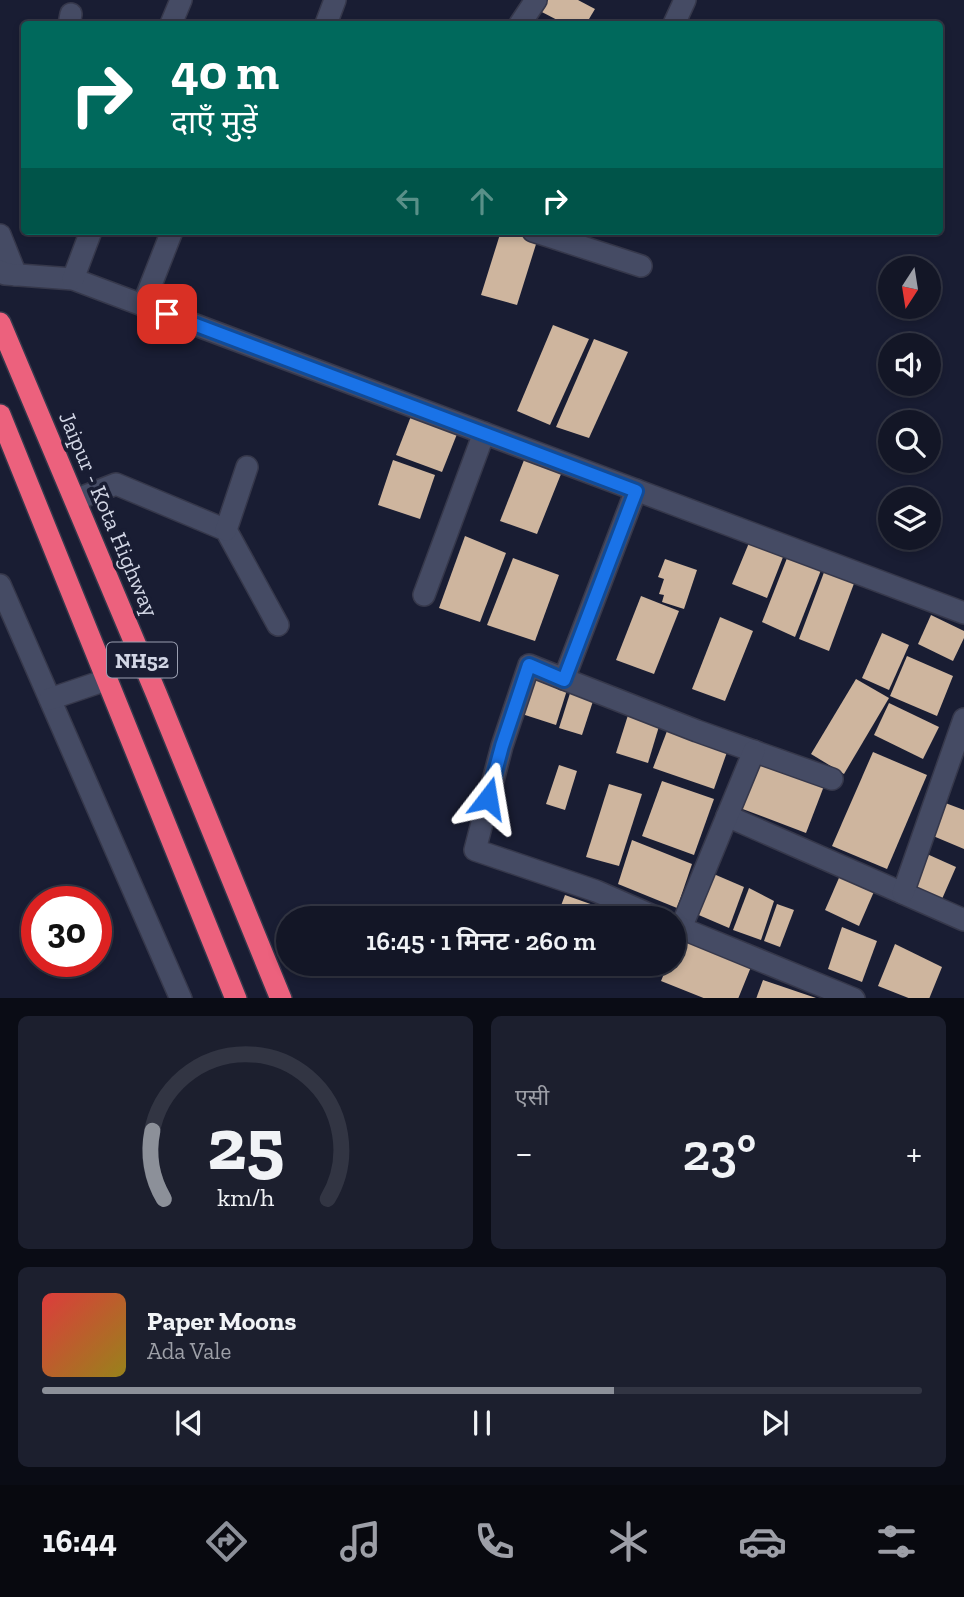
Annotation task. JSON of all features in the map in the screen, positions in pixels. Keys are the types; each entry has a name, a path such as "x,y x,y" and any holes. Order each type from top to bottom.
{"highway":[{"name":"Jaipur - Kota Highway","path":"0,323 281,998"},
{"name":"NH52","path":"0,415 236,998"}],"street":[{"path":"172,21 181,0"},
{"path":"327,21 335,0"},
{"path":"522,21 536,0"},
{"path":"675,21 685,0"},
{"path":"0,235 5,276 73,279 964,613"},
{"path":"73,279 90,235"},
{"path":"142,305 170,235"},
{"path":"559,235 578,238 641,266"},
{"path":"424,595 484,433"},
{"path":"226,530 247,467"},
{"path":"75,500 116,484 226,530 278,625"},
{"path":"564,680 636,491"},
{"path":"0,585 181,998"},
{"path":"630,906 596,891 475,850 502,746 529,665 832,779"},
{"path":"50,699 106,680"},
{"path":"903,893 964,719"},
{"path":"686,908 754,751"},
{"path":"727,816 964,920"},
{"path":"686,929 845,997"}],"building":[{"path":"541,0 578,0 595,9 588,21 559,21 536,9"},
{"path":"500,235 515,235 537,241 517,305 481,295"},
{"path":"553,325 589,339 550,425 517,411"},
{"path":"594,339 628,352 589,438 556,427"},
{"path":"413,411 459,429 442,472 396,455"},
{"path":"526,455 563,469 537,534 500,521"},
{"path":"393,460 435,475 420,519 378,505"},
{"path":"465,536 506,553 480,622 439,608"},
{"path":"751,538 785,552 767,598 732,584"},
{"path":"789,553 823,565 795,637 762,622"},
{"path":"513,558 559,575 535,641 487,625"},
{"path":"665,559 697,570 684,609 662,602 664,595 659,594 664,579 658,577"},
{"path":"826,567 856,578 829,651 799,639"},
{"path":"641,596 679,611 654,674 616,660"},
{"path":"931,615 964,631 964,638 953,661 918,644"},
{"path":"720,617 753,631 725,701 692,689"},
{"path":"882,633 909,645 889,690 862,678"},
{"path":"907,656 953,676 937,716 890,696"},
{"path":"535,678 567,690 556,725 522,714"},
{"path":"856,679 889,698 844,774 811,754"},
{"path":"571,690 594,698 582,735 559,728"},
{"path":"889,703 939,727 923,759 874,735"},
{"path":"629,712 660,723 648,763 616,753"},
{"path":"667,731 727,752 714,789 653,768"},
{"path":"873,752 927,775 887,869 832,846"},
{"path":"757,761 824,786 806,833 740,808"},
{"path":"559,765 577,771 565,810 546,804"},
{"path":"662,781 714,799 694,855 642,836"},
{"path":"609,784 642,794 619,866 586,857"},
{"path":"940,801 964,810 964,849 926,833"},
{"path":"632,840 692,864 678,906 618,884"},
{"path":"918,850 956,867 942,899 914,886"},
{"path":"842,871 876,887 859,926 825,910"},
{"path":"709,872 744,887 729,928 694,913"},
{"path":"749,888 774,901 761,940 733,930"},
{"path":"565,895 596,906 561,906"},
{"path":"777,904 794,910 780,947 764,941"},
{"path":"842,927 877,941 862,982 828,969"},
{"path":"686,935 753,962 738,998 704,998 661,981 663,976 686,976"},
{"path":"895,944 942,967 929,998 908,998 878,986"},
{"path":"763,980 816,998 756,998"}],"route":[{"path":"167,314 636,491 564,680 529,665 488,798"}]}
